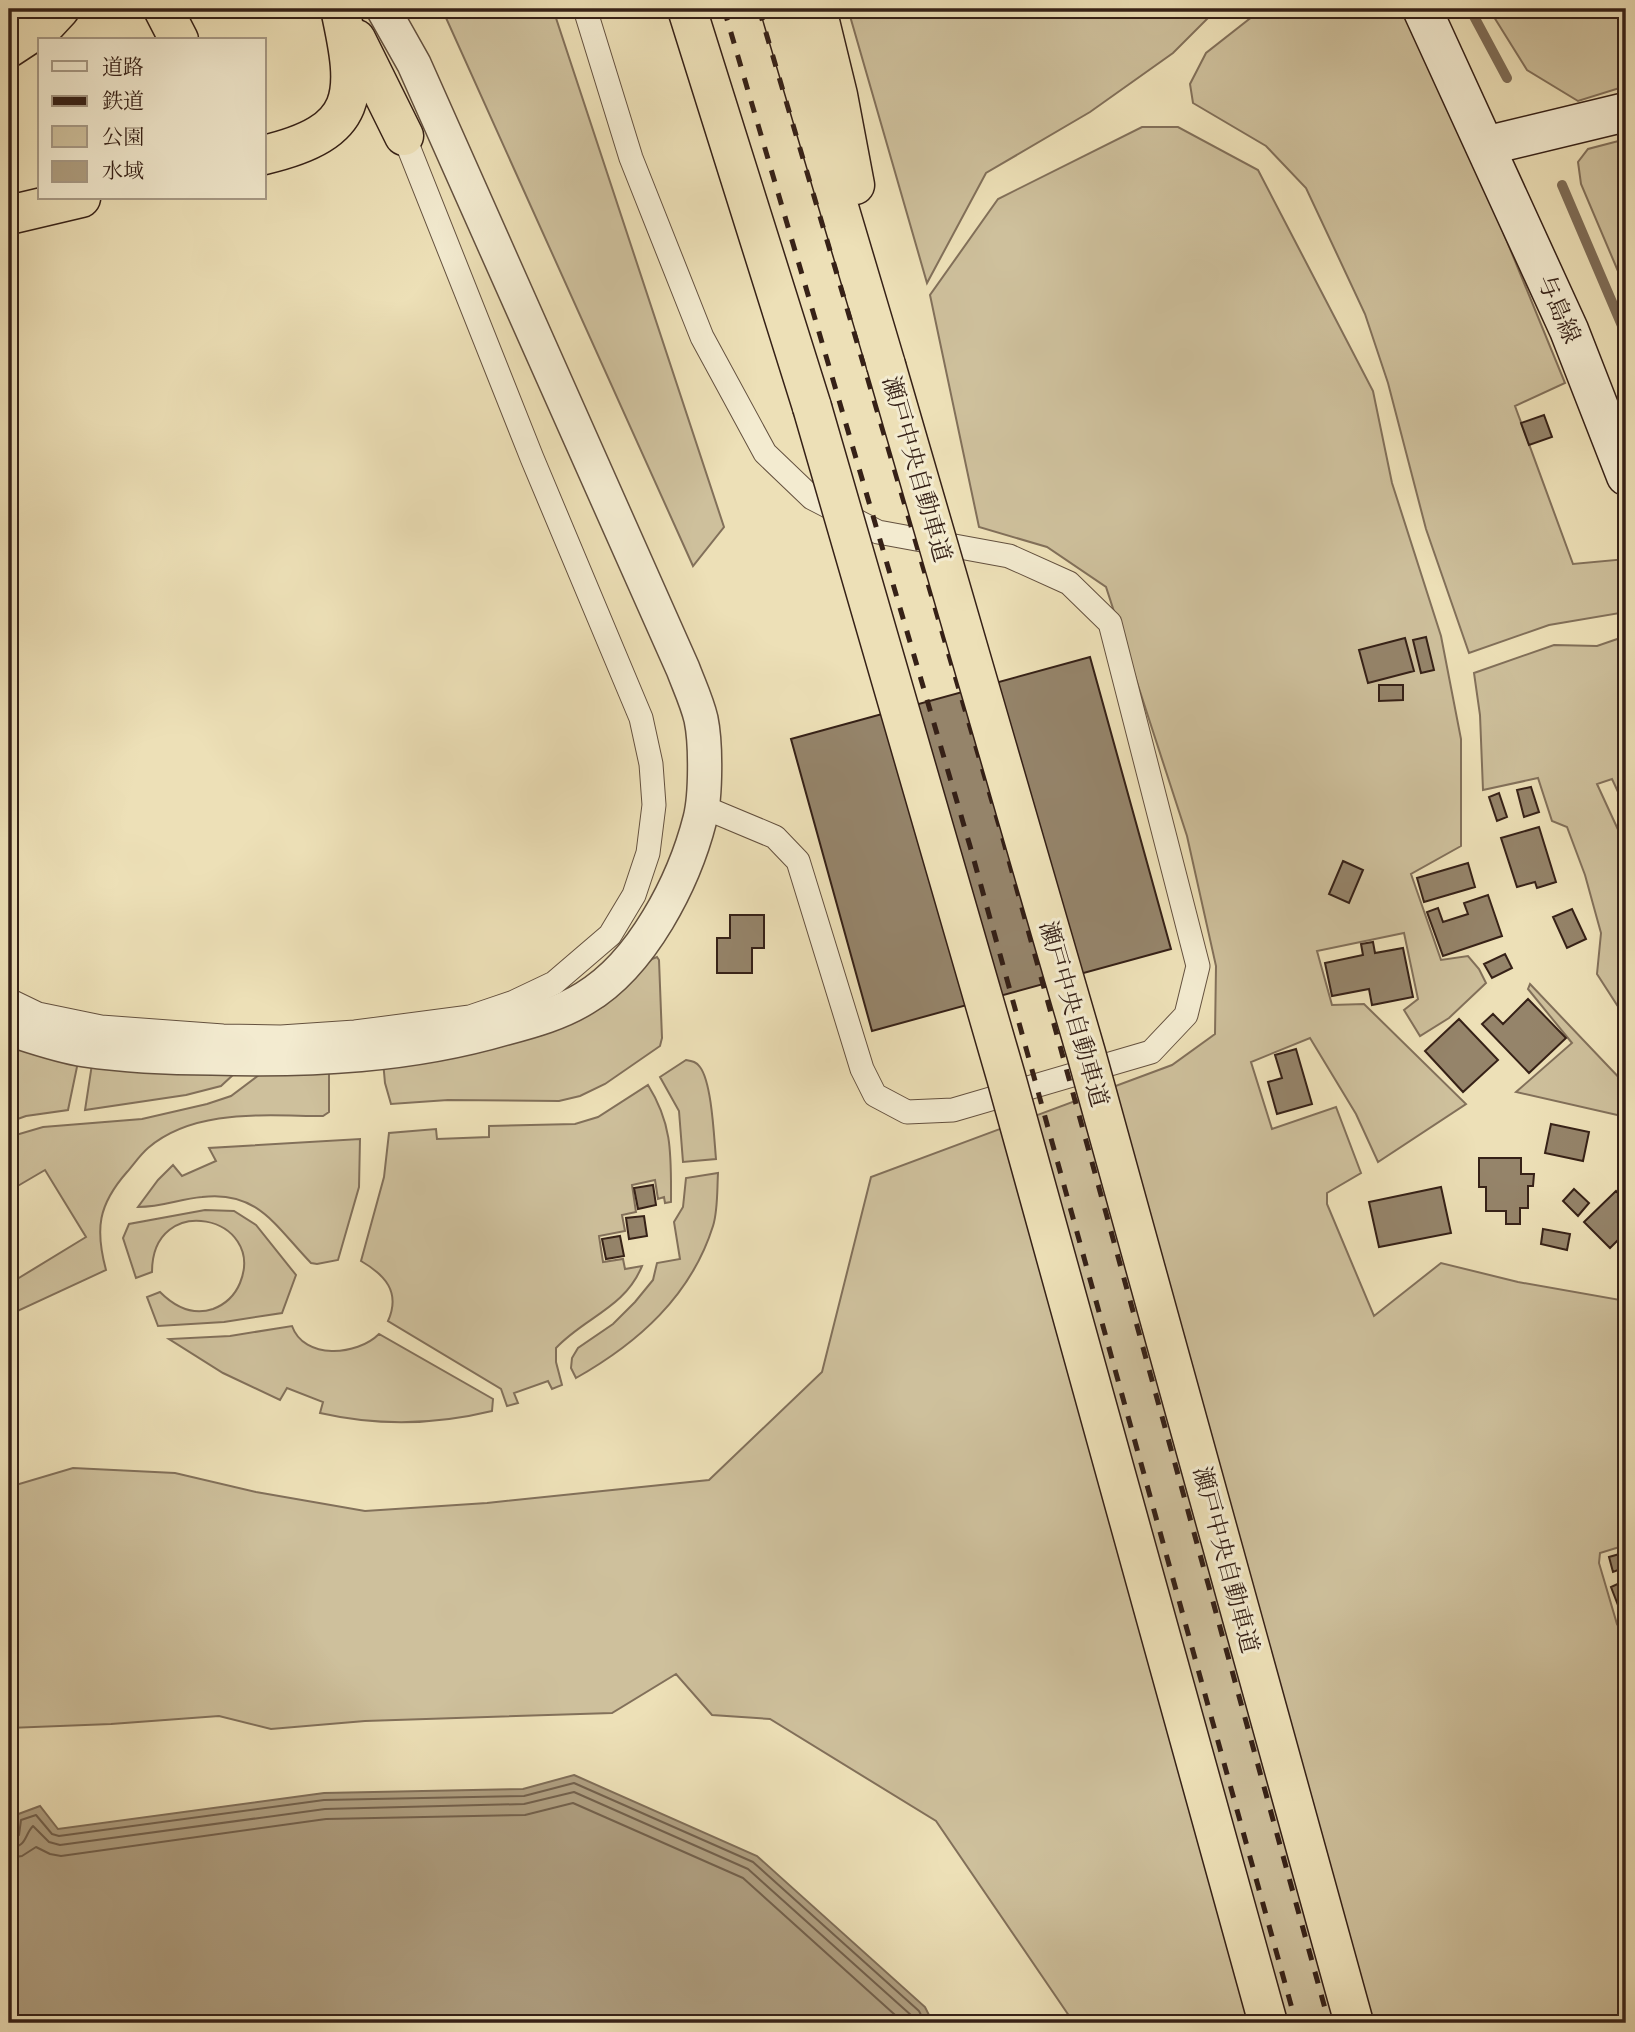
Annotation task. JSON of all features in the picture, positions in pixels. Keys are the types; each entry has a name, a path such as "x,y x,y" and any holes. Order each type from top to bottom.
{"highway":[{"path":"9,48 47,23 60,9"},
{"path":"163,9 178,38"},
{"path":"340,9 404,136"},
{"path":"275,149 318,137 335,121 349,102 352,76 340,9"},
{"path":"687,9 812,407"},
{"path":"700,9 1006,1077 1268,2023"},
{"name":"瀬戸中央自動車道","path":"780,9 1086,1053 1354,2023"},
{"path":"817,9 869,254 886,365"},
{"path":"9,215 73,200"}],"main road":[{"name":"与島線","path":"1422,9 1569,330 1626,476"},
{"path":"1485,146 1626,112"}],"street":[{"path":"9,1029 85,1050 174,1058 260,1060 378,1054 461,1041 540,1019 594,991 619,971 652,929 683,868 701,817 704,766 701,719 683,669 414,64 383,9"}],"lane":[{"path":"585,9 631,158 697,325 765,453 812,498 878,532 1009,556 1069,583 1110,623 1198,966 1186,1015 1151,1052 953,1111 907,1112 875,1095 862,1069 798,861 775,838 701,806"},
{"path":"9,1000 38,1014 101,1027 223,1036 281,1037 355,1032 470,1017 514,1002 554,984 610,935 634,895 648,853 654,805 651,764 641,718 532,457 404,136"}],"green space":[{"path":"442,9 553,9 724,527 693,566"},
{"path":"848,9 1217,9 1173,53 1090,112 986,173 927,283"},
{"path":"1262,9 1408,9 1565,383 1515,406 1573,564 1626,559 1626,612 1549,625 1469,653 1426,529 1388,383 1365,314 1306,188 1266,146 1193,103 1190,84 1206,53"},
{"path":"1489,9 1626,9 1626,86 1578,101 1527,70"},
{"path":"1142,127 1178,127 1258,170 1373,391 1392,483 1441,636 1461,739 1461,846 1411,874 1441,960 1468,956 1486,983 1449,1018 1420,1036 1404,1010 1418,999 1404,933 1317,951 1332,1005 1364,1004 1466,1104 1378,1162 1356,1114 1310,1038 1251,1062 1272,1129 1336,1107 1361,1173 1327,1193 1327,1204 1374,1316 1441,1263 1518,1282 1626,1301 1626,1545 1600,1553 1599,1563 1617,1624 1626,1639 1626,2023 1074,2023 936,1821 770,1719 712,1715 676,1674 612,1713 365,1721 271,1729 219,1716 9,1728 9,1487 73,1468 175,1473 256,1492 365,1511 487,1503 709,1480 822,1372 871,1177 1172,1065 1215,1034 1216,966 1187,836 1106,587 1047,547 979,527 930,295 998,199"},
{"path":"1626,139 1626,290 1581,184 1578,162 1588,149"},
{"path":"1626,636 1626,809 1612,779 1597,784 1626,847 1626,998 1617,1005 1597,974 1601,933 1585,875 1567,827 1552,821 1538,778 1483,790 1480,715 1474,673 1554,645 1597,646"},
{"path":"657,957 662,1038 660,1046 605,1084 580,1096 559,1101 448,1100 391,1104 383,1061 570,1022 604,1006"},
{"path":"1530,984 1626,1085 1626,1117 1516,1092 1572,1043 1528,989"},
{"path":"9,1046 78,1062 68,1110 26,1116 9,1122"},
{"path":"686,1060 699,1065 704,1075 712,1111 716,1159 683,1162 679,1111 660,1077"},
{"path":"92,1064 235,1073 221,1086 186,1095 85,1110"},
{"path":"329,1072 329,1112 323,1116 255,1116 209,1120 167,1135 148,1148 117,1184 105,1207 100,1230 106,1270 9,1315 9,1284 86,1237 45,1170 16,1187 9,1175 9,1137 43,1127 142,1119 207,1104 231,1096 259,1075"},
{"path":"648,1085 662,1114 669,1141 671,1202 665,1203 664,1197 658,1199 655,1180 632,1185 636,1212 622,1215 625,1231 599,1236 603,1262 623,1259 625,1269 642,1266 635,1280 615,1302 556,1348 556,1362 562,1385 552,1389 548,1381 514,1393 518,1403 507,1406 501,1389 388,1321 393,1301 388,1285 384,1278 361,1261 384,1177 389,1133 436,1129 437,1139 489,1137 489,1126 575,1124 598,1117"},
{"path":"360,1139 359,1187 338,1260 311,1263 276,1224 252,1205 238,1199 202,1197 138,1207 173,1165 182,1176 216,1161 209,1148"},
{"path":"718,1173 717,1207 713,1226 691,1274 676,1296 641,1333 576,1378 571,1368 572,1358 578,1348 613,1324 635,1302 653,1280 657,1263 680,1259 674,1222 683,1207 686,1178"},
{"path":"205,1210 234,1211 256,1225 296,1275 282,1313 224,1322 158,1326 147,1297 160,1292 178,1306 191,1311 213,1309 230,1299 240,1283 244,1260 238,1241 224,1228 206,1222 187,1222 170,1230 157,1246 152,1272 136,1278 123,1238 129,1224"},
{"path":"292,1326 298,1337 308,1345 332,1351 358,1347 379,1334 493,1399 492,1411 449,1419 406,1422 363,1420 320,1413 323,1402 287,1388 280,1400 223,1373 169,1339 230,1336"}],"water":[{"path":"574,1775 757,1856 925,2007 933,2023 9,2023 9,1832 14,1832 13,1816 40,1806 58,1829 324,1793 523,1789"}],"building":[{"path":"1544,415 1552,437 1529,445 1521,423"},
{"path":"1426,637 1434,670 1421,673 1413,640"},
{"path":"1405,638 1414,671 1368,683 1359,650"},
{"path":"1090,657 1171,949 872,1031 791,739"},
{"path":"1379,685 1403,685 1403,700 1379,701"},
{"path":"1531,787 1539,812 1524,817 1517,790"},
{"path":"1499,793 1507,817 1497,821 1489,797"},
{"path":"1539,827 1556,882 1537,888 1535,882 1517,887 1501,838"},
{"path":"1343,861 1363,870 1349,903 1329,894"},
{"path":"1468,863 1475,887 1424,902 1417,878"},
{"path":"1488,895 1502,936 1443,956 1427,912 1438,908 1443,922 1468,914 1464,903"},
{"path":"1572,909 1586,939 1567,948 1553,917"},
{"path":"730,915 764,915 764,948 752,948 752,973 717,973 717,938 730,938"},
{"path":"1373,942 1375,953 1403,948 1413,997 1372,1005 1369,989 1332,996 1325,963 1363,955 1361,944"},
{"path":"1505,954 1512,968 1492,978 1484,964"},
{"path":"1528,999 1566,1038 1529,1073 1482,1024 1493,1014 1503,1024"},
{"path":"1459,1019 1498,1060 1463,1092 1425,1051"},
{"path":"1296,1049 1312,1104 1277,1114 1268,1082 1282,1078 1275,1055"},
{"path":"1551,1124 1589,1132 1583,1161 1545,1153"},
{"path":"1479,1158 1521,1158 1521,1174 1534,1174 1533,1186 1528,1186 1528,1208 1520,1208 1520,1224 1506,1224 1506,1211 1486,1211 1486,1187 1479,1187"},
{"path":"653,1185 656,1205 638,1209 634,1188"},
{"path":"1441,1187 1451,1233 1379,1247 1369,1202"},
{"path":"1574,1189 1589,1203 1578,1216 1563,1201"},
{"path":"1616,1191 1626,1202 1626,1237 1624,1234 1610,1248 1584,1222"},
{"path":"644,1216 647,1236 629,1239 626,1218"},
{"path":"1543,1229 1570,1234 1567,1250 1541,1244"},
{"path":"620,1236 624,1256 606,1259 602,1239"},
{"path":"1626,1552 1626,1567 1613,1572 1609,1557"},
{"path":"1626,1580 1626,1626 1611,1587"}],"waterway":[{"path":"1470,9 1507,78"},
{"path":"1562,185 1626,335"}],"railway":[{"path":"724,9 970,846 1296,2023"},
{"path":"759,9 1003,839 1329,2023"}]}
